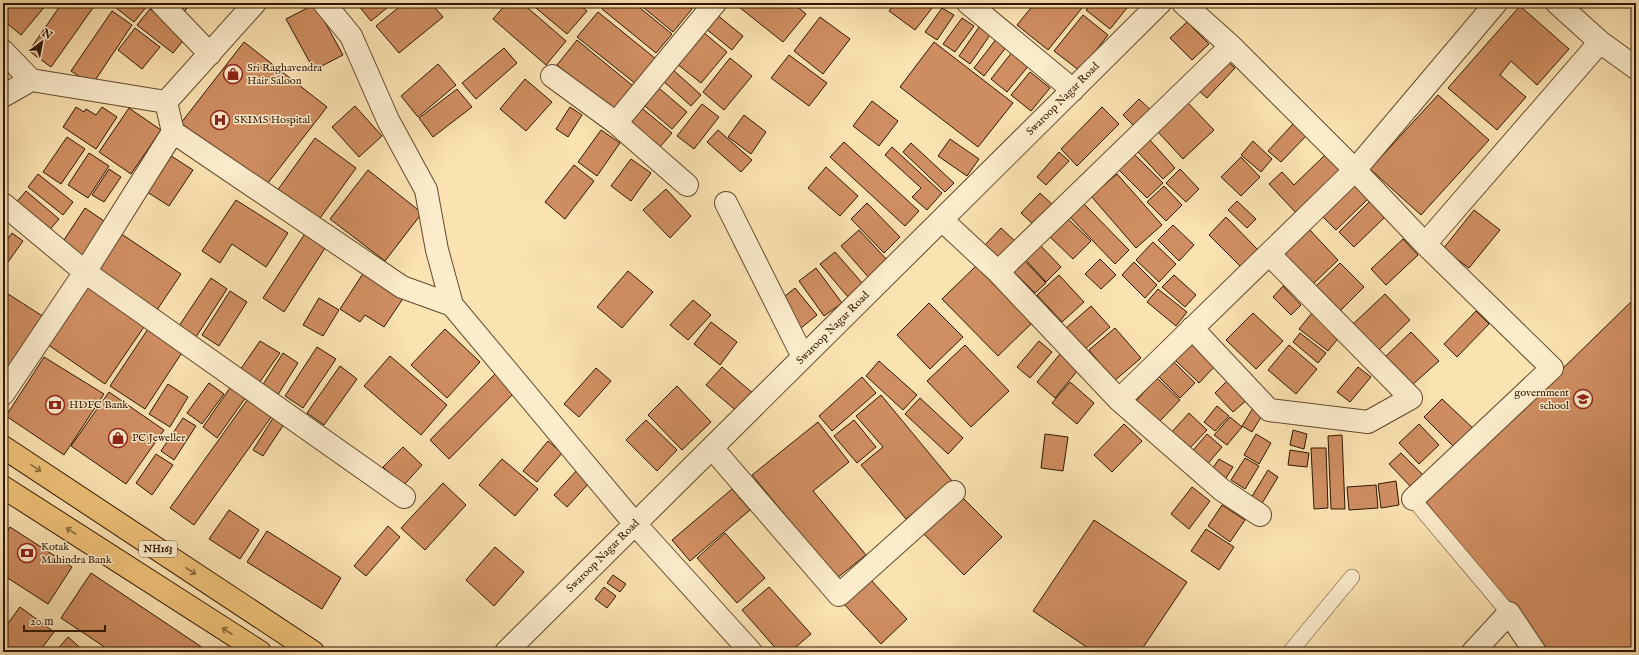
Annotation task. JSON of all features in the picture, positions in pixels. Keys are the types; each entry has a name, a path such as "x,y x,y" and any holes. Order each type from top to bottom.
{"highway":[{"name":"NH163","path":"3,447 313,652"},
{"name":"NH163","path":"3,487 260,652"},
{"path":"97,548 116,522"}],"street":[{"path":"161,3 210,54"},
{"path":"166,102 255,3"},
{"path":"324,3 352,36 388,120 426,190 437,250 452,305 635,524 751,652"},
{"path":"616,122 715,3"},
{"path":"968,3 1073,90"},
{"name":"Swaroop Nagar Road","path":"506,652 1160,3"},
{"path":"1183,3 1231,46 1355,170 1425,244 1552,368 1412,499"},
{"path":"1118,400 1355,170 1496,3"},
{"path":"1557,3 1600,42 1636,68"},
{"path":"1425,244 1600,42"},
{"path":"998,272 1231,46"},
{"path":"3,51 31,80 166,102"},
{"path":"552,76 616,122 687,185"},
{"path":"3,96 31,80"},
{"path":"166,102 173,132 402,287 452,305"},
{"path":"3,394 85,272 173,132"},
{"path":"726,203 803,357"},
{"path":"3,204 85,272 404,497"},
{"path":"942,220 998,272 1118,400 1222,490 1260,516"},
{"path":"1192,328 1269,410 1368,422 1411,398 1269,254"},
{"path":"712,448 839,595 954,492"},
{"path":"1473,652 1509,613 1536,652"}],"lane":[{"path":"1412,499 1509,613"},
{"path":"1290,652 1352,577"}],"building":[{"path":"3,3 43,3 46,5 21,35 3,20"},
{"path":"62,3 92,3 95,5 51,67 29,51"},
{"path":"110,3 142,3 147,6 134,22"},
{"path":"174,3 191,3 184,12"},
{"path":"360,3 393,3 371,21 358,5"},
{"path":"404,3 431,3 443,17 399,53 376,26"},
{"path":"507,3 522,3 566,41 546,65 493,19"},
{"path":"530,3 578,3 587,11 567,34"},
{"path":"607,3 634,3 672,34 656,53 602,9"},
{"path":"638,3 684,3 692,9 673,32"},
{"path":"734,3 793,3 806,14 783,42"},
{"path":"895,3 936,3 915,30 889,11"},
{"path":"1035,3 1086,3 1048,50 1017,25"},
{"path":"1092,3 1120,3 1127,8 1110,29 1086,10"},
{"path":"315,4 343,55 314,70 286,19"},
{"path":"1520,6 1569,49 1537,85 1511,61 1500,75 1526,97 1497,130 1448,88"},
{"path":"942,8 954,15 937,40 925,32"},
{"path":"150,9 186,37 173,53 137,25"},
{"path":"112,11 132,25 92,85 71,71"},
{"path":"598,12 656,59 636,84 577,37"},
{"path":"716,14 743,36 732,50 705,28"},
{"path":"1083,15 1108,35 1080,71 1054,51"},
{"path":"820,17 850,39 823,74 794,51"},
{"path":"962,18 974,26 955,52 943,44"},
{"path":"1187,22 1209,44 1192,60 1170,38"},
{"path":"979,27 990,35 970,64 959,56"},
{"path":"135,28 160,47 142,69 118,50"},
{"path":"703,32 727,52 701,83 677,64"},
{"path":"997,38 1007,46 984,76 974,68"},
{"path":"577,40 633,86 612,111 557,65"},
{"path":"244,42 327,107 264,188 181,123"},
{"path":"934,42 1013,103 978,147 900,87"},
{"path":"504,48 517,63 476,99 462,83"},
{"path":"1013,51 1030,64 1007,92 991,79"},
{"path":"789,55 827,83 809,106 771,78"},
{"path":"730,58 752,76 724,110 703,92"},
{"path":"1225,59 1235,68 1207,98 1197,89"},
{"path":"438,64 456,85 418,117 401,96"},
{"path":"671,68 701,95 691,106 661,79"},
{"path":"1030,72 1050,88 1031,111 1011,95"},
{"path":"525,79 552,102 526,131 500,109"},
{"path":"654,84 687,112 672,129 639,101"},
{"path":"457,89 472,107 433,137 419,118"},
{"path":"1438,95 1489,140 1421,215 1370,169"},
{"path":"1139,99 1155,114 1139,131 1123,115"},
{"path":"872,101 898,121 879,146 853,126"},
{"path":"1187,102 1214,130 1183,159 1157,131"},
{"path":"702,104 719,117 694,149 677,136"},
{"path":"638,105 672,133 659,148 625,121"},
{"path":"355,106 382,136 359,157 332,127"},
{"path":"76,107 84,112 86,109 96,115 102,107 117,117 96,149 63,127"},
{"path":"570,107 582,115 568,137 556,129"},
{"path":"1102,107 1119,124 1077,166 1061,149"},
{"path":"129,108 161,130 131,174 99,152"},
{"path":"744,115 766,132 751,154 728,137"},
{"path":"1293,124 1306,136 1281,162 1268,151"},
{"path":"601,130 620,143 597,176 578,162"},
{"path":"718,130 752,160 741,172 707,142"},
{"path":"67,137 85,149 61,184 43,172"},
{"path":"315,138 356,168 318,221 277,191"},
{"path":"950,139 979,159 967,176 938,156"},
{"path":"1149,139 1175,168 1163,179 1137,151"},
{"path":"1253,141 1272,159 1261,172 1241,155"},
{"path":"844,142 919,211 905,226 830,157"},
{"path":"911,143 954,183 945,192 903,152"},
{"path":"892,147 942,193 927,210 912,197 921,188 885,155"},
{"path":"165,152 193,170 169,206 141,188"},
{"path":"1059,152 1069,161 1046,185 1037,177"},
{"path":"89,153 109,166 88,198 68,185"},
{"path":"1134,154 1163,183 1147,198 1118,169"},
{"path":"1325,155 1342,173 1298,215 1269,184 1282,172 1294,185"},
{"path":"1241,157 1260,177 1241,196 1221,177"},
{"path":"631,159 651,173 631,201 611,186"},
{"path":"574,165 594,181 565,219 545,202"},
{"path":"826,167 858,196 840,216 808,188"},
{"path":"109,169 121,177 104,202 92,195"},
{"path":"1180,169 1199,189 1186,202 1166,183"},
{"path":"368,170 422,213 385,261 330,219"},
{"path":"38,174 73,202 63,215 28,187"},
{"path":"1117,174 1162,225 1136,248 1091,196"},
{"path":"1354,183 1369,198 1336,230 1320,214"},
{"path":"1164,186 1182,205 1166,221 1147,202"},
{"path":"666,189 691,216 670,238 643,210"},
{"path":"26,191 59,219 47,233 14,205"},
{"path":"1040,193 1055,207 1036,227 1021,213"},
{"path":"236,200 288,233 266,267 232,244 220,263 202,251"},
{"path":"1237,201 1256,219 1247,228 1228,210"},
{"path":"1370,201 1386,216 1354,247 1339,232"},
{"path":"867,203 900,237 884,253 851,219"},
{"path":"1083,203 1129,250 1115,264 1069,216"},
{"path":"85,208 107,223 82,260 60,246"},
{"path":"1474,210 1500,230 1469,268 1443,249"},
{"path":"1066,217 1091,241 1073,259 1048,235"},
{"path":"1226,217 1259,251 1242,268 1209,235"},
{"path":"1173,225 1194,245 1179,261 1158,240"},
{"path":"1307,227 1338,260 1311,286 1280,253"},
{"path":"1001,228 1017,243 1001,260 985,245"},
{"path":"859,230 889,262 870,279 841,246"},
{"path":"306,232 327,245 284,312 263,298"},
{"path":"12,233 23,241 3,269 3,245"},
{"path":"120,233 181,274 155,313 93,272"},
{"path":"1403,239 1418,255 1386,285 1371,269"},
{"path":"1153,242 1176,264 1159,282 1136,260"},
{"path":"1039,244 1061,267 1046,282 1024,258"},
{"path":"835,252 863,284 848,297 820,264"},
{"path":"1022,258 1046,283 1035,293 1011,269"},
{"path":"1100,259 1116,275 1101,289 1085,274"},
{"path":"1134,262 1157,285 1145,298 1122,275"},
{"path":"1340,263 1364,287 1339,312 1314,288"},
{"path":"976,266 1032,323 998,356 942,299"},
{"path":"816,268 842,303 824,316 799,281"},
{"path":"628,271 653,292 622,328 597,307"},
{"path":"364,272 404,297 384,327 365,315 360,322 340,309"},
{"path":"1059,275 1084,302 1062,322 1037,295"},
{"path":"1174,275 1196,295 1185,307 1162,287"},
{"path":"211,278 227,289 196,337 179,326"},
{"path":"87,280 148,321 105,384 44,342"},
{"path":"1283,286 1301,305 1291,315 1273,297"},
{"path":"795,288 817,315 801,328 779,301"},
{"path":"1158,289 1187,312 1176,326 1147,302"},
{"path":"230,291 247,302 219,346 202,335"},
{"path":"5,292 44,317 8,370 3,367 3,296"},
{"path":"1385,294 1410,320 1378,351 1352,325"},
{"name":"government school","path":"1636,297 1636,652 1548,652 1426,502"},
{"path":"319,298 339,310 323,336 303,325"},
{"path":"693,300 711,315 688,340 670,325"},
{"path":"929,303 963,337 930,369 897,335"},
{"path":"1091,306 1110,327 1085,349 1066,328"},
{"path":"1476,311 1489,324 1457,357 1444,344"},
{"path":"1253,313 1283,341 1256,369 1226,340"},
{"path":"1312,313 1340,336 1328,351 1299,329"},
{"path":"711,322 737,342 720,365 694,344"},
{"path":"1115,328 1141,358 1114,381 1089,350"},
{"path":"148,329 183,351 145,409 110,386"},
{"path":"445,329 480,362 447,398 411,365"},
{"path":"1411,332 1439,361 1411,386 1384,358"},
{"path":"1300,333 1326,353 1318,363 1293,342"},
{"path":"260,341 280,353 257,386 238,373"},
{"path":"1039,341 1052,352 1030,378 1017,367"},
{"path":"1192,343 1215,366 1199,383 1175,360"},
{"path":"965,345 1009,391 971,427 927,381"},
{"path":"1289,345 1317,369 1296,394 1268,370"},
{"path":"317,347 336,359 303,408 285,396"},
{"path":"283,353 298,363 277,396 262,386"},
{"path":"1060,354 1078,370 1055,398 1037,382"},
{"path":"390,356 447,405 421,435 364,386"},
{"name":"HDFC Bank","path":"44,357 104,394 64,455 6,416"},
{"path":"879,361 917,395 903,410 866,376"},
{"path":"1173,361 1195,383 1180,398 1158,376"},
{"path":"340,366 357,379 324,425 307,413"},
{"path":"722,367 755,395 739,413 706,385"},
{"path":"1358,367 1371,377 1350,402 1337,392"},
{"path":"596,368 611,381 579,417 564,404"},
{"path":"498,371 517,390 449,459 430,440"},
{"path":"862,377 876,393 832,431 819,416"},
{"path":"1157,378 1180,400 1158,423 1136,401"},
{"path":"1230,378 1249,398 1233,412 1215,393"},
{"path":"234,382 249,393 217,438 203,427"},
{"path":"1070,382 1094,403 1077,424 1052,403"},
{"path":"209,383 224,394 202,424 187,413"},
{"path":"168,384 188,397 170,427 149,414"},
{"path":"677,386 711,422 682,450 648,415"},
{"name":"PC Jeweller","path":"109,392 164,430 126,484 71,446"},
{"path":"253,392 277,409 194,525 170,508"},
{"path":"881,395 952,481 906,519 861,465 883,447 856,416"},
{"path":"920,398 963,438 948,454 905,414"},
{"path":"1442,399 1476,431 1457,450 1424,417"},
{"path":"1217,406 1229,416 1215,431 1204,422"},
{"path":"1253,408 1263,414 1252,432 1242,426"},
{"path":"278,410 288,418 263,456 253,450"},
{"path":"1189,413 1207,430 1187,451 1170,434"},
{"path":"1230,417 1242,427 1227,445 1214,435"},
{"path":"183,418 196,426 174,460 161,451"},
{"path":"646,420 677,450 657,471 626,440"},
{"path":"854,420 876,447 857,463 834,436"},
{"path":"818,422 849,462 813,491 866,555 837,578 752,475"},
{"path":"1124,424 1142,441 1112,472 1094,455"},
{"path":"1419,424 1439,445 1419,464 1399,443"},
{"path":"1293,430 1307,434 1304,449 1290,445"},
{"path":"1045,434 1068,437 1063,471 1041,468"},
{"path":"1207,434 1222,447 1205,467 1190,454"},
{"path":"1256,434 1271,443 1259,464 1244,455"},
{"path":"1342,435 1345,509 1331,509 1328,436"},
{"path":"548,441 562,453 537,482 523,471"},
{"path":"403,447 422,465 403,486 383,467"},
{"path":"1311,448 1326,448 1328,508 1314,509"},
{"path":"1290,450 1309,453 1307,467 1288,465"},
{"path":"1401,453 1427,479 1414,490 1389,464"},
{"path":"156,454 173,465 152,495 136,483"},
{"path":"1245,458 1259,466 1245,489 1231,480"},
{"path":"502,459 538,489 515,516 479,485"},
{"path":"1219,459 1233,467 1224,481 1210,472"},
{"path":"578,469 591,481 567,507 554,495"},
{"path":"1268,470 1278,477 1261,505 1251,498"},
{"path":"1396,481 1399,505 1381,508 1378,484"},
{"path":"443,483 466,505 425,550 401,528"},
{"path":"1376,485 1378,508 1349,510 1347,487"},
{"path":"1192,487 1210,501 1189,529 1171,514"},
{"path":"732,489 750,510 690,561 672,540"},
{"path":"959,494 1002,537 964,575 921,531"},
{"path":"1222,505 1245,520 1230,542 1208,526"},
{"path":"229,510 259,530 240,559 209,539"},
{"path":"1094,520 1187,582 1140,652 1094,652 1033,611"},
{"path":"388,526 400,537 366,576 354,566"},
{"name":"Kotak Mahindra Bank","path":"10,527 72,567 48,604 3,575 3,538"},
{"path":"1206,529 1234,547 1219,570 1191,551"},
{"path":"267,531 341,578 322,609 247,562"},
{"path":"725,533 765,578 737,603 697,558"},
{"path":"495,547 524,572 494,606 466,580"},
{"path":"91,573 209,652 112,652 61,618"},
{"path":"613,575 626,584 620,592 607,583"},
{"path":"869,578 907,619 881,644 843,603"},
{"path":"604,587 616,596 607,608 595,599"},
{"path":"769,587 811,634 790,652 779,652 742,610"},
{"path":"20,607 54,632 39,652 3,652 3,630"},
{"path":"68,637 85,652 55,652"}],"place":[{"name":"Sri Raghavendra Hair Saloon","path":"233,74"},
{"name":"SKIMS Hospital","path":"220,120"},
{"name":"government school","path":"1583,399"},
{"name":"HDFC Bank","path":"55,405"},
{"name":"PC Jeweller","path":"118,438"},
{"name":"Kotak Mahindra Bank","path":"27,553"}]}
